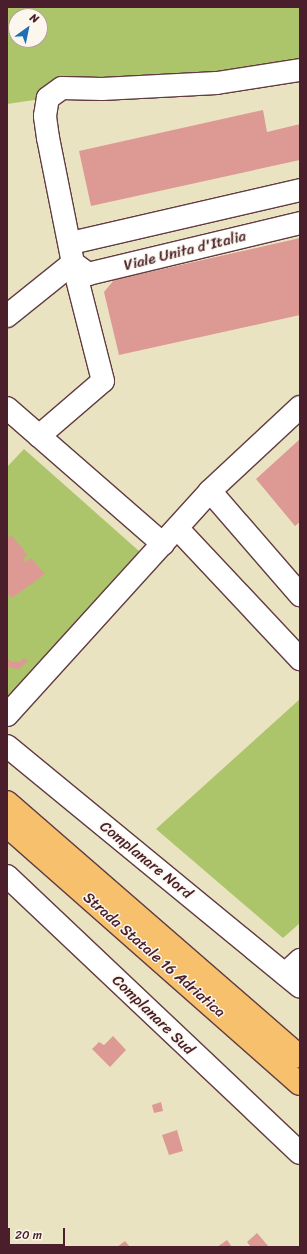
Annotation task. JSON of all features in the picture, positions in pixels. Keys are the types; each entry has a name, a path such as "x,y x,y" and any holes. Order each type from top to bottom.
{"highway":[{"name":"Strada Statale 16 Adriatica","path":"7,802 300,1057"},
{"name":"Strada Statale 16 Adriatica","path":"7,826 300,1084"}],"street":[{"path":"39,436 103,382 72,253 48,138 45,116 48,98 62,88 102,90 217,83 300,70"},
{"path":"7,316 72,253 300,190"},
{"name":"Viale Unita d'Italia","path":"72,253 88,274 300,223"},
{"path":"7,715 210,491 300,407"},
{"path":"7,408 39,436 170,536 300,659"},
{"path":"210,491 300,595"},
{"name":"Complanare Nord","path":"7,746 295,974"},
{"name":"Complanare Sud","path":"7,876 300,1153"}],"green space":[{"path":"7,7 300,7 300,61 7,104"},
{"path":"24,449 148,559 7,718 7,467"},
{"path":"300,699 300,923 283,938 156,829"}],"building":[{"path":"263,110 267,132 300,124 300,160 91,206 79,151"},
{"path":"300,238 300,315 119,355 104,292 114,280"},
{"path":"300,439 300,522 295,526 256,479"},
{"path":"11,535 28,555 23,559 26,562 31,558 45,574 12,598 7,593 7,538"},
{"path":"7,658 12,662 19,662 24,658 28,661 19,669 7,667"},
{"path":"113,1036 126,1050 110,1067 92,1049 99,1042 104,1045"},
{"path":"161,1102 163,1111 154,1113 152,1105"},
{"path":"177,1130 183,1151 169,1155 162,1135"},
{"path":"257,1233 269,1247 251,1247 247,1242"},
{"path":"227,1240 232,1247 217,1247"},
{"path":"125,1241 130,1247 117,1247"}]}
